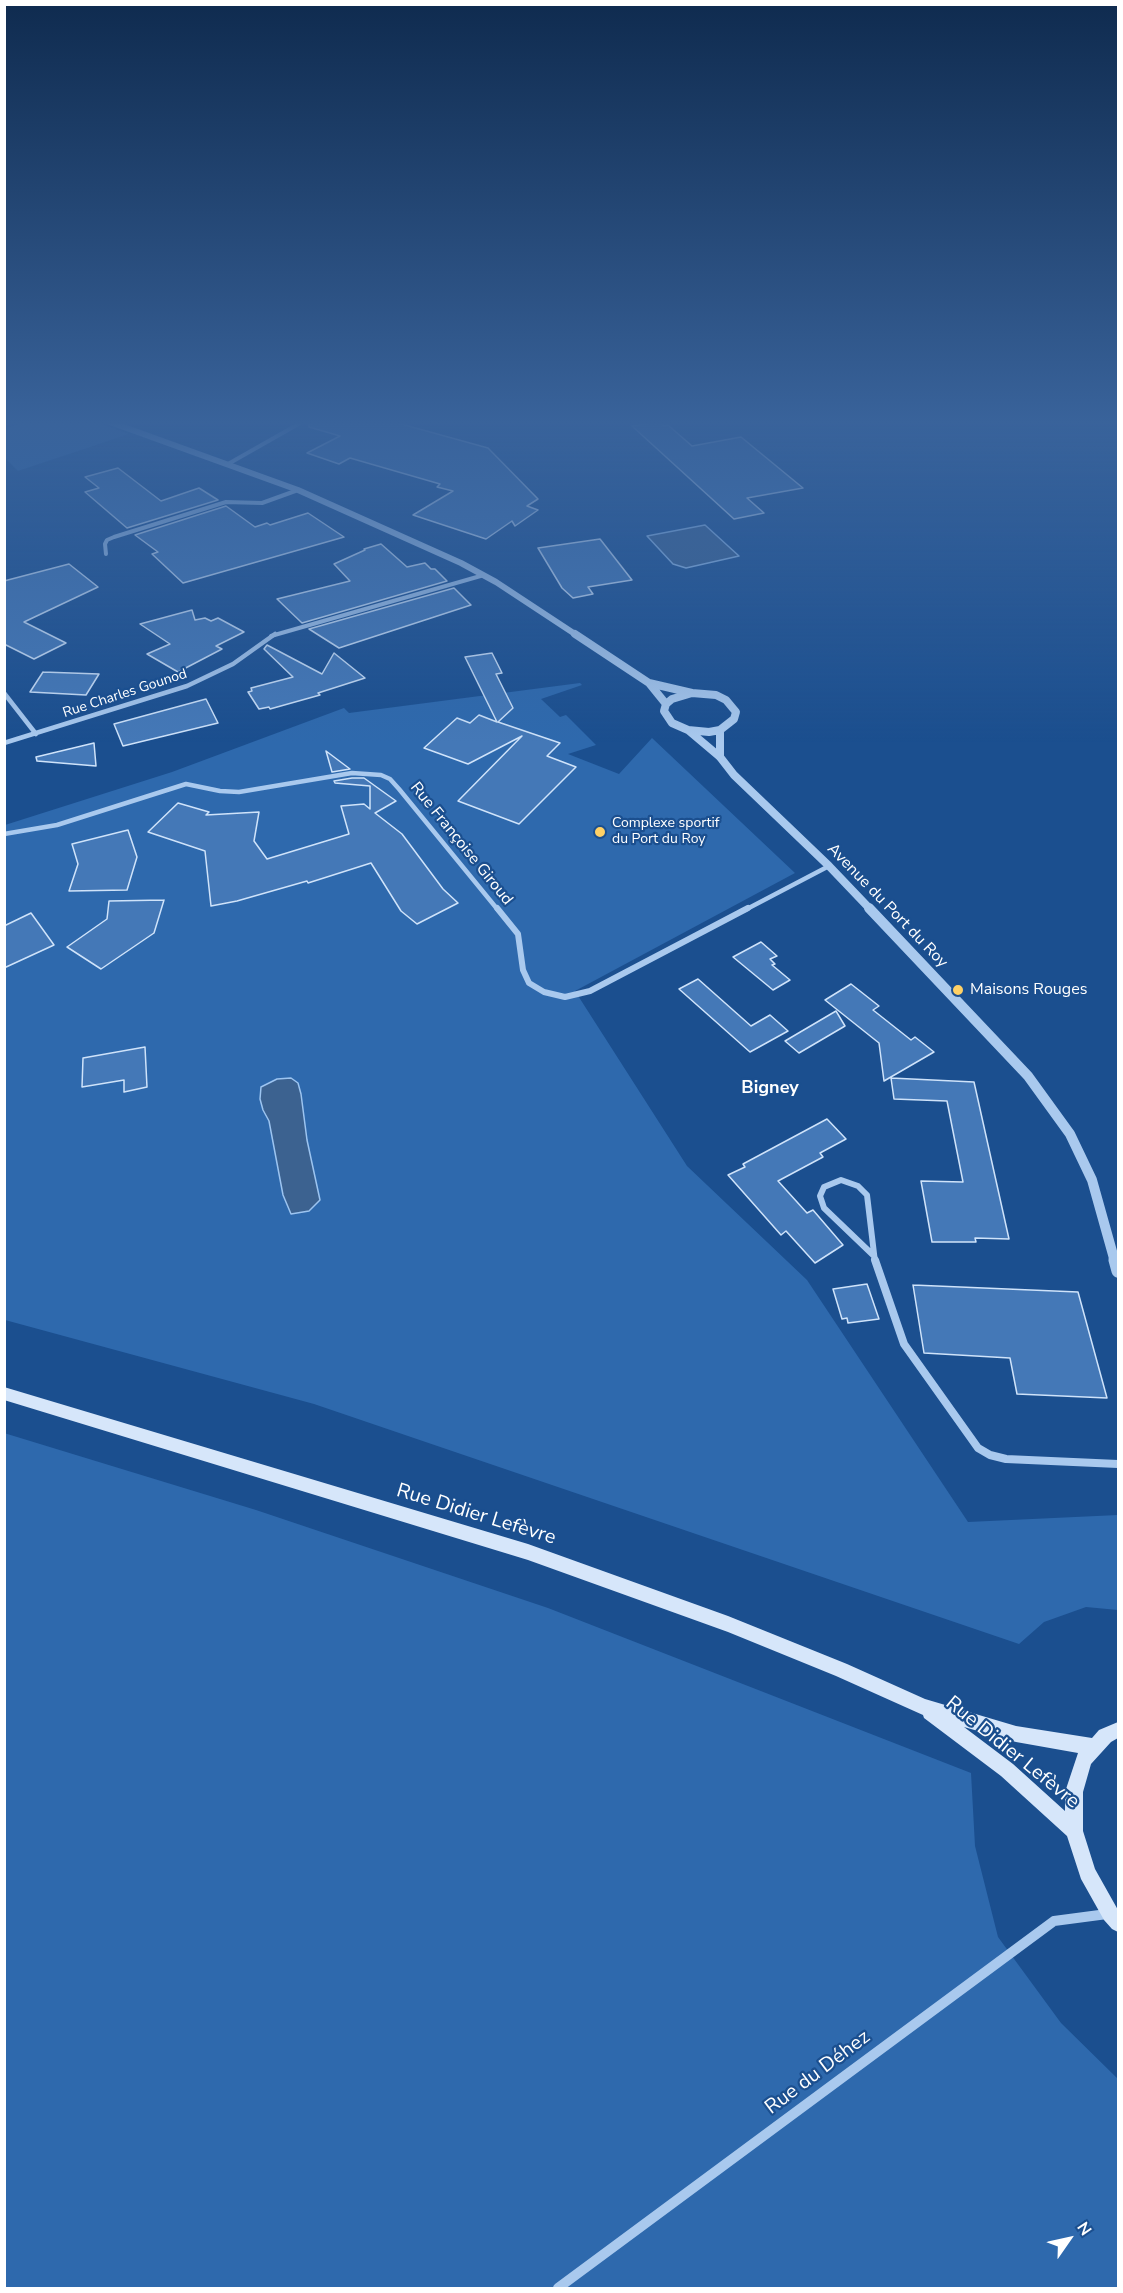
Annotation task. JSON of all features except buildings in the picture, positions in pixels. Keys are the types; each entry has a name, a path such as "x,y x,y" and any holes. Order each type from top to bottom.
{"main road":[{"name":"Rue Didier Lefèvre","path":"4,1393 528,1552 728,1624 924,1707 1016,1734 1095,1747"},
{"name":"Rue Didier Lefèvre","path":"924,1707 1007,1770 1074,1831"},
{"path":"1114,1918 1087,1873 1074,1831 1074,1791 1084,1759 1105,1736 1119,1730"}],"street":[{"path":"106,554 107,540 140,529"},
{"name":"Avenue du Port du Roy","path":"385,529 484,575 649,683 666,704 664,711 666,718 679,728 688,730 720,757 734,775 829,866 1028,1076 1070,1134 1092,1180 1119,1271"},
{"name":"Rue Charles Gounod","path":"4,743 187,686 233,664 271,636 292,628 484,575"},
{"name":"Avenue du Port du Roy","path":"649,683 692,693 716,695 733,706 736,712 734,719 720,730"},
{"path":"4,693 36,734"},
{"path":"666,704 672,699 692,693"},
{"path":"688,730 709,732 720,730 720,757"},
{"name":"Rue Françoise Giroud","path":"4,834 57,825 186,784 220,791 239,792 352,773 381,775 390,779 399,789 518,934 521,963 529,983 544,992 565,997 590,991 829,866"},
{"path":"873,1255 824,1208 820,1196 824,1187 833,1182 848,1182 858,1186 867,1195 873,1255 892,1316 904,1344 978,1448 990,1455 1006,1459 1119,1464"},
{"name":"Rue du Déhez","path":"558,2289 1054,1921 1114,1918"}],"shaded area":[{"path":"684,529 709,529 739,556 686,568 673,564 647,536"},
{"path":"580,683 582,685 541,699 560,717 566,715 596,745 568,754 619,774 652,738 795,873 575,991 687,1166 807,1280 968,1522 1118,1515 1118,1610 1086,1607 1044,1622 1019,1644 314,1404 5,1320 5,825 172,772 344,708 349,713"},
{"path":"291,1078 298,1083 301,1094 307,1140 320,1200 309,1211 291,1214 283,1195 269,1121 260,1099 261,1087 277,1079"},
{"path":"4,1433 256,1510 548,1608 971,1773 975,1846 998,1937 1061,2023 1118,2079 1118,2288 5,2288"}],"place":[{"name":"Complexe sportif du Port du Roy","path":"600,832"},
{"name":"Maisons Rouges","path":"958,990"}],"district":[{"name":"Bigney","path":"770,1089"}]}
